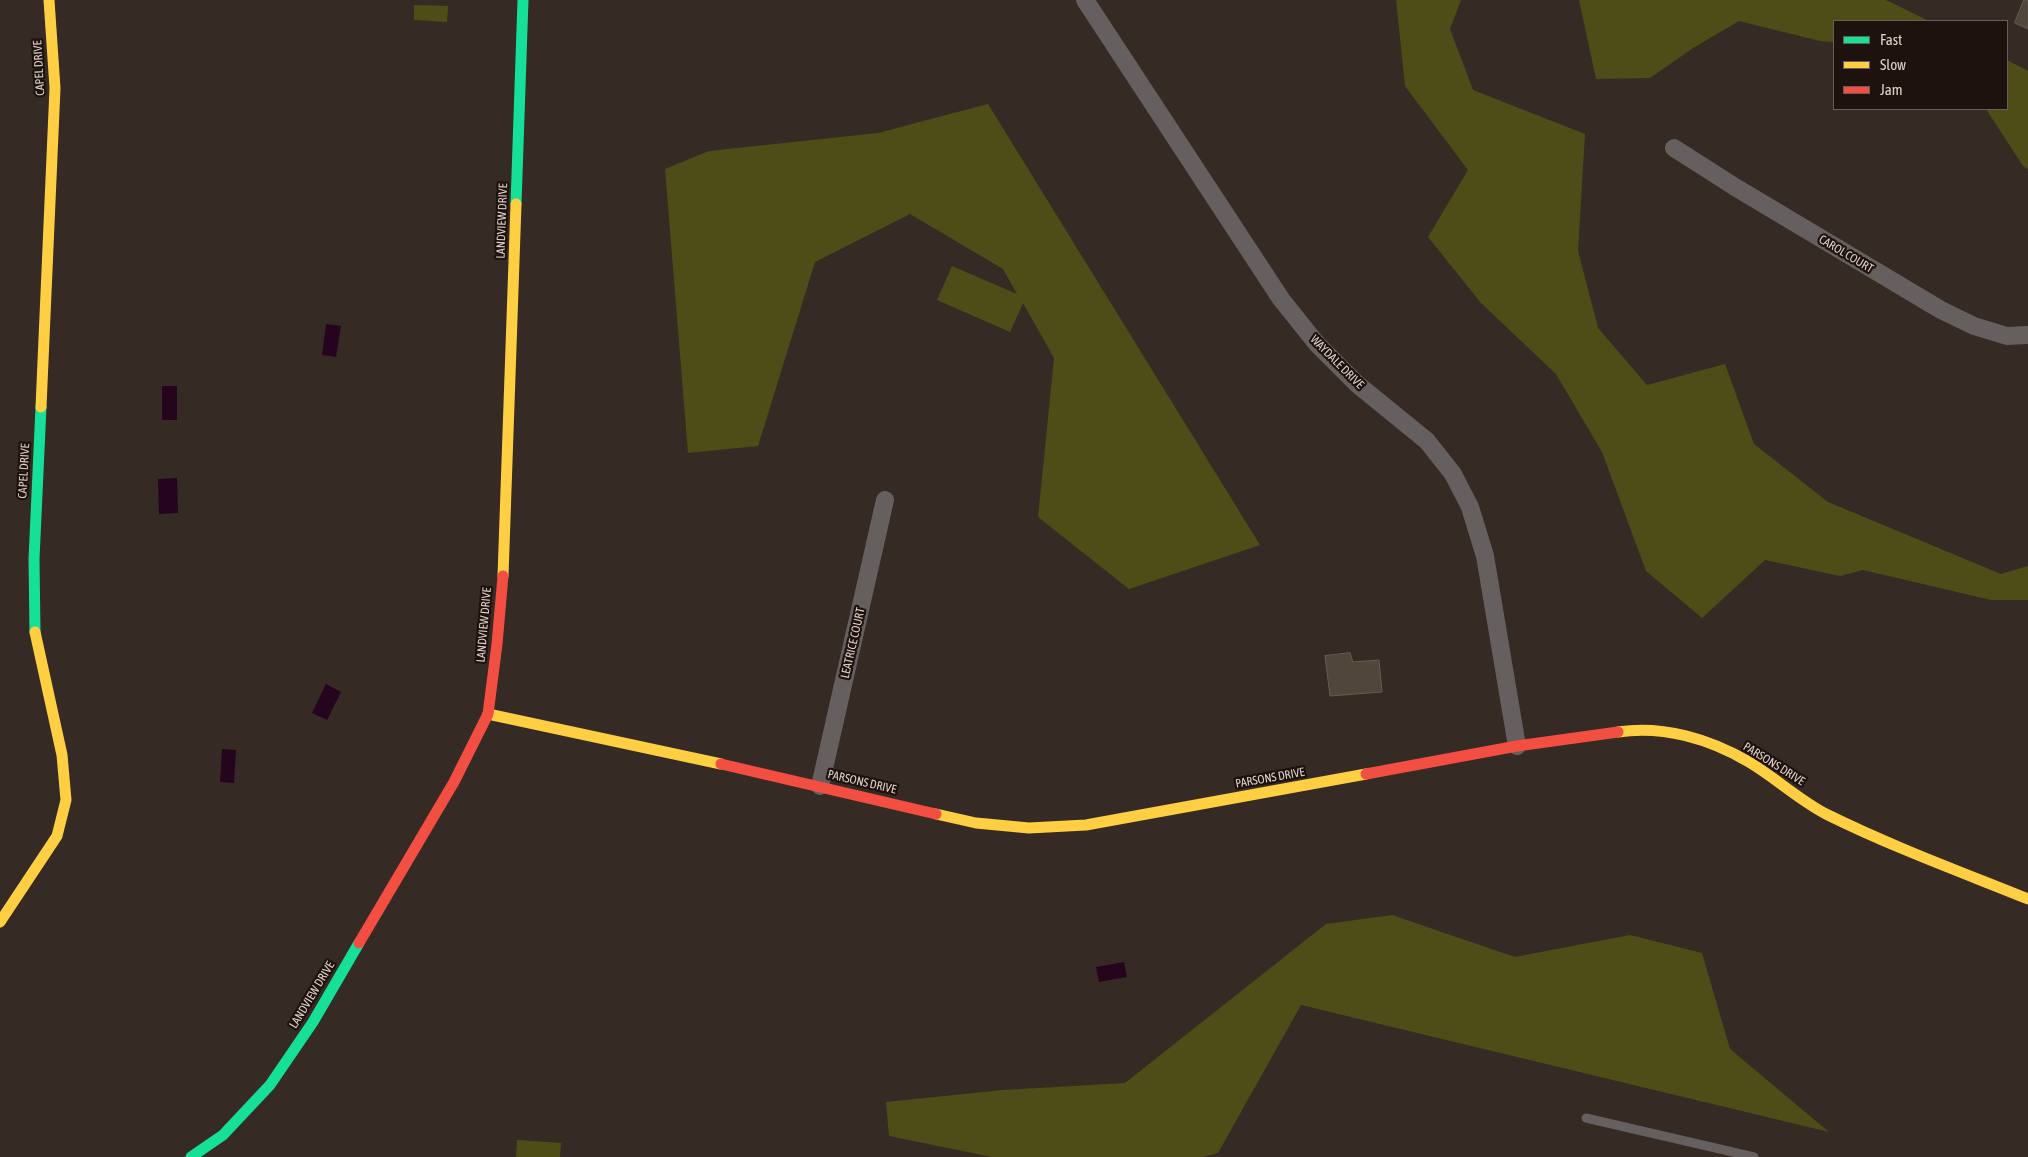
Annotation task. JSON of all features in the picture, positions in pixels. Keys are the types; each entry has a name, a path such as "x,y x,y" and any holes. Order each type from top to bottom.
{"street":[{"name":"CAPEL DRIVE","path":"0,922 57,836 66,800 62,755 34,635 34,559 55,88 49,0"},
{"name":"LANDVIEW DRIVE","path":"191,1157 223,1135 270,1085 313,1022 454,782 488,714 497,644 504,559 523,0"},
{"name":"WAYDALE DRIVE","path":"1085,0 1282,299 1317,344 1357,384 1427,440 1453,474 1470,507 1484,556 1517,746"},
{"name":"CAROL COURT","path":"1674,148 1735,187 1941,310 1974,326 2007,336 2028,335"},
{"name":"LEATRICE COURT","path":"820,786 885,500"},
{"name":"PARSONS DRIVE","path":"488,714 820,786 976,824 1030,828 1086,825 1517,746 1630,731 1662,730 1706,741 1749,762 1825,814 1871,836 2028,899"}],"lane":[{"path":"1586,1118 1754,1157"}],"shaded area":[{"path":"1396,0 1461,0 1450,29 1473,90 1585,134 1578,251 1598,328 1647,385 1725,364 1754,444 1828,502 2001,574 2028,566 2028,600 1991,600 1863,570 1840,576 1765,560 1702,618 1646,571 1602,452 1556,374 1481,303 1428,237 1468,170 1405,86"},
{"path":"1579,0 1886,0 1927,20 1833,20 1833,42 1820,41 1739,21 1693,48 1650,78 1596,79"},
{"path":"414,5 448,6 447,22 414,20"},
{"path":"2008,61 2028,71 2028,169 2023,166 1987,110 2008,110"},
{"path":"988,104 1260,545 1129,589 1038,517 1054,358 1023,303 1010,332 937,300 952,266 1017,294 1003,269 910,214 815,262 758,446 688,453 665,169 709,151 878,133"},
{"path":"326,324 341,326 336,357 322,355"},
{"path":"162,386 177,386 177,420 162,420"},
{"path":"177,478 178,513 159,514 158,479"},
{"path":"326,684 341,692 327,720 312,713"},
{"path":"222,749 236,750 234,783 220,782"},
{"path":"1392,915 1515,957 1630,935 1702,953 1730,1049 1829,1132 1301,1005 1218,1153 1203,1157 992,1157 889,1136 886,1102 1003,1090 1125,1083 1326,924"},
{"path":"1124,962 1127,977 1099,982 1096,967"},
{"path":"517,1140 561,1143 560,1157 516,1157"}],"building":[{"path":"2024,0 2028,0 2028,29 2015,23"},
{"path":"1350,653 1353,662 1379,660 1382,692 1330,696 1325,656"}],"traffic: fast":[{"path":"516,204 523,0"},
{"path":"35,632 34,559 41,407"},
{"path":"191,1157 223,1135 270,1085 313,1022 359,943"}],"traffic: slow":[{"path":"41,407 55,88 49,0"},
{"path":"503,576 516,204"},
{"path":"0,922 57,836 66,800 62,755 35,632"},
{"path":"488,714 721,764"},
{"path":"1618,732 1635,730 1669,732 1718,747 1749,762 1828,815 1902,849 2028,899"},
{"path":"936,814 976,823 1029,828 1086,825 1366,774"}],"traffic: jam":[{"path":"359,943 454,782 488,714 503,576"},
{"path":"1366,774 1517,746 1618,732"},
{"path":"721,764 936,814"}]}
